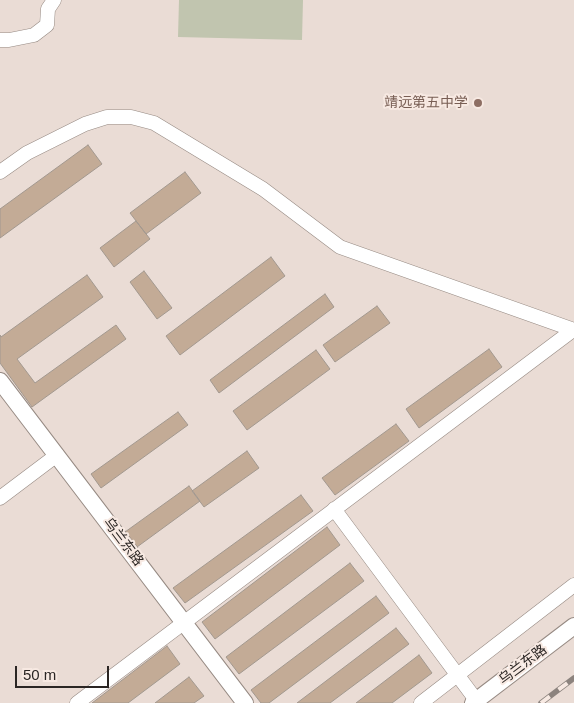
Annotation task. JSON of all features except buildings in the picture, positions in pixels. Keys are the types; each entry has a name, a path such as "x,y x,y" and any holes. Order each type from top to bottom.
{"street":[{"path":"0,40 34,35 47,25 48,9 54,0"},
{"path":"0,172 27,153 85,124 108,117 131,117 154,123 263,189 340,247 574,330"},
{"path":"77,703 574,330"},
{"name":"乌兰东路","path":"0,381 245,703"},
{"path":"0,498 56,455"},
{"path":"334,509 458,675 475,702"},
{"path":"420,703 574,584"},
{"name":"乌兰东路","path":"475,702 574,626"}],"green space":[{"path":"179,0 303,0 302,40 178,37"}],"railway":[{"path":"541,703 574,678"}],"place":[{"name":"靖远第五中学","path":"478,103"}]}
